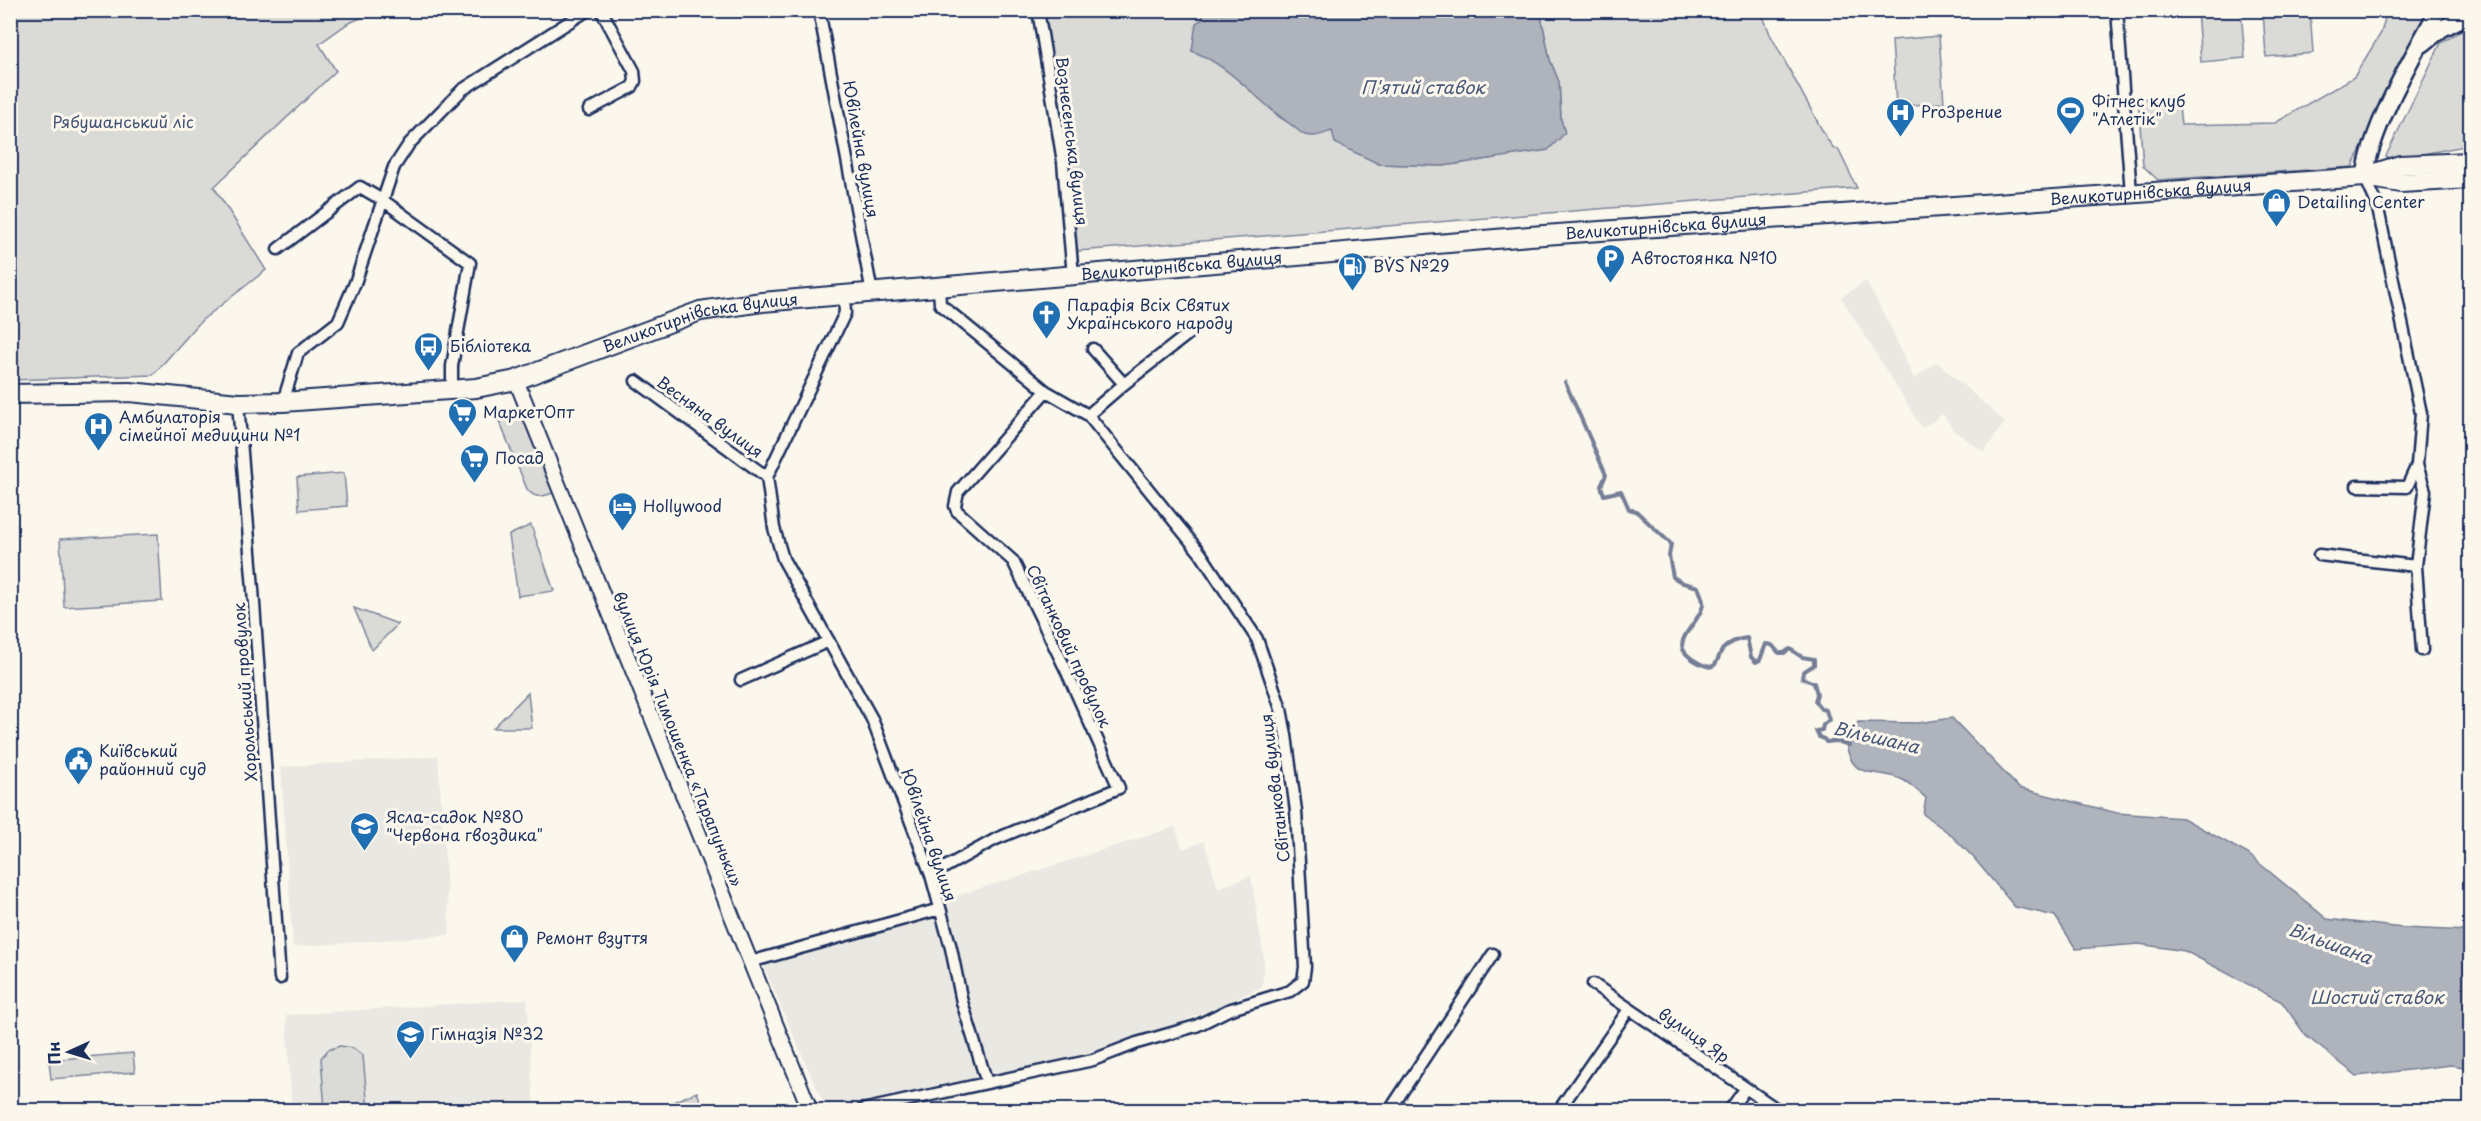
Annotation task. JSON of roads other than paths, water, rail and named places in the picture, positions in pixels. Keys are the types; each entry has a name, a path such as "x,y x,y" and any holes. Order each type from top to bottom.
{"main road":[{"path":"2365,177 2367,159 2381,125 2438,10"},
{"path":"2418,48 2443,28 2470,14"},
{"name":"Великотирнівська вулиця","path":"2365,177 2400,165 2470,162"},
{"name":"Великотирнівська вулиця","path":"10,394 130,392 238,403 452,390 516,380 700,311 762,302 1484,239 2365,177 2401,183 2470,178"}],"street":[{"path":"283,402 298,353 338,322 355,283 394,167 409,144 462,90 588,10"},
{"path":"589,110 632,87 635,81 634,71 602,10"},
{"name":"Ювілейна вулиця","path":"819,10 872,293"},
{"name":"Вознесенська вулиця","path":"1038,10 1063,162 1073,276"},
{"path":"2117,10 2132,193"},
{"path":"2357,486 2407,487 2417,465 2421,414 2377,204 2365,177"},
{"path":"278,249 360,187 384,201 470,263 453,366 452,390"},
{"name":"Світанкова вулиця","path":"939,288 940,304 1046,391 1088,416 1201,554 1257,639 1281,709 1296,811 1305,967 1303,981 1290,991 1228,1010 1196,1026 1137,1043 1093,1060 987,1083"},
{"path":"767,477 845,313 844,296"},
{"path":"1088,416 1124,384 1192,331"},
{"path":"1094,349 1124,384"},
{"name":"вулиця Юрія Тимошенка «Тарапуньки»","path":"516,380 810,1110"},
{"name":"Весняна вулиця","path":"636,381 767,477"},
{"name":"Світанковий провулок","path":"931,875 996,839 1119,788 1066,670 1013,561 957,511 955,506 958,492 1046,391"},
{"name":"Хорольський провулок","path":"238,403 280,978"},
{"path":"2417,465 2425,491 2416,566 2422,650"},
{"name":"Ювілейна вулиця","path":"767,477 774,528 780,549 872,719 931,875 951,948 962,1002 987,1083"},
{"path":"2319,555 2416,566"},
{"path":"741,680 829,641"},
{"path":"750,962 940,909"},
{"path":"1390,1110 1493,954"},
{"name":"вулиця Яр","path":"1593,984 1778,1110"},
{"path":"1559,1110 1629,1009"},
{"path":"862,1110 987,1083"},
{"path":"1730,1110 1745,1089"}],"water":[{"name":"П'ятий ставок","path":"1202,11 1540,11 1550,60 1559,82 1561,119 1565,133 1548,150 1443,166 1379,164 1335,143 1332,131 1315,136 1303,134 1219,65 1192,51 1196,23 1203,19"},
{"name":"Шостий ставок","path":"1952,718 2019,788 2117,813 2183,818 2248,854 2327,919 2403,928 2470,931 2470,1068 2451,1065 2357,1076 2306,1036 2282,1002 2185,951 2139,944 2076,949 2055,916 2015,907 1973,857 1950,834 1923,814 1926,798 1915,788 1893,776 1860,769 1849,756 1846,744 1858,722 1918,723"}],"waterway":[{"name":"Вільшана","path":"1565,382 1606,475 1601,486 1604,495 1621,491 1629,509 1636,511 1671,544 1669,556 1673,577 1683,583 1698,587 1703,605 1700,614 1685,636 1682,643 1683,650 1689,657 1711,667 1726,647 1734,641 1747,638 1751,657 1756,662 1760,660 1766,644 1772,645 1779,653 1790,649 1802,657 1814,659 1814,665 1803,672 1802,678 1814,683 1817,694 1815,701 1821,709 1826,710 1829,720 1823,725 1822,730 1816,731 1819,737 1826,742 1837,741 1849,745"}],"place":[{"name":"Фітнес клуб \"Атлетік\"","path":"2071,136"},
{"name":"ProЗрение","path":"1900,138"},
{"name":"Detailing Center","path":"2276,228"},
{"name":"Автостоянка №10","path":"1610,284"},
{"name":"BVS №29","path":"1352,292"},
{"name":"Парафія Всіх Святих Українського народу","path":"1046,340"},
{"name":"Бібліотека","path":"429,372"},
{"name":"МаркетОпт","path":"462,438"},
{"name":"Амбулаторія сімейної медицини №1","path":"98,452"},
{"name":"Посад","path":"474,484"},
{"name":"Hollywood","path":"622,532"},
{"name":"Київський районний суд","path":"78,786"},
{"name":"Ясла-садок №80 \"Червона гвоздика\"","path":"365,852"},
{"name":"Ремонт взуття","path":"515,964"},
{"name":"Гімназія №32","path":"410,1060"}],"park label":[{"name":"Рябушанський ліс","path":"123,122"}]}
